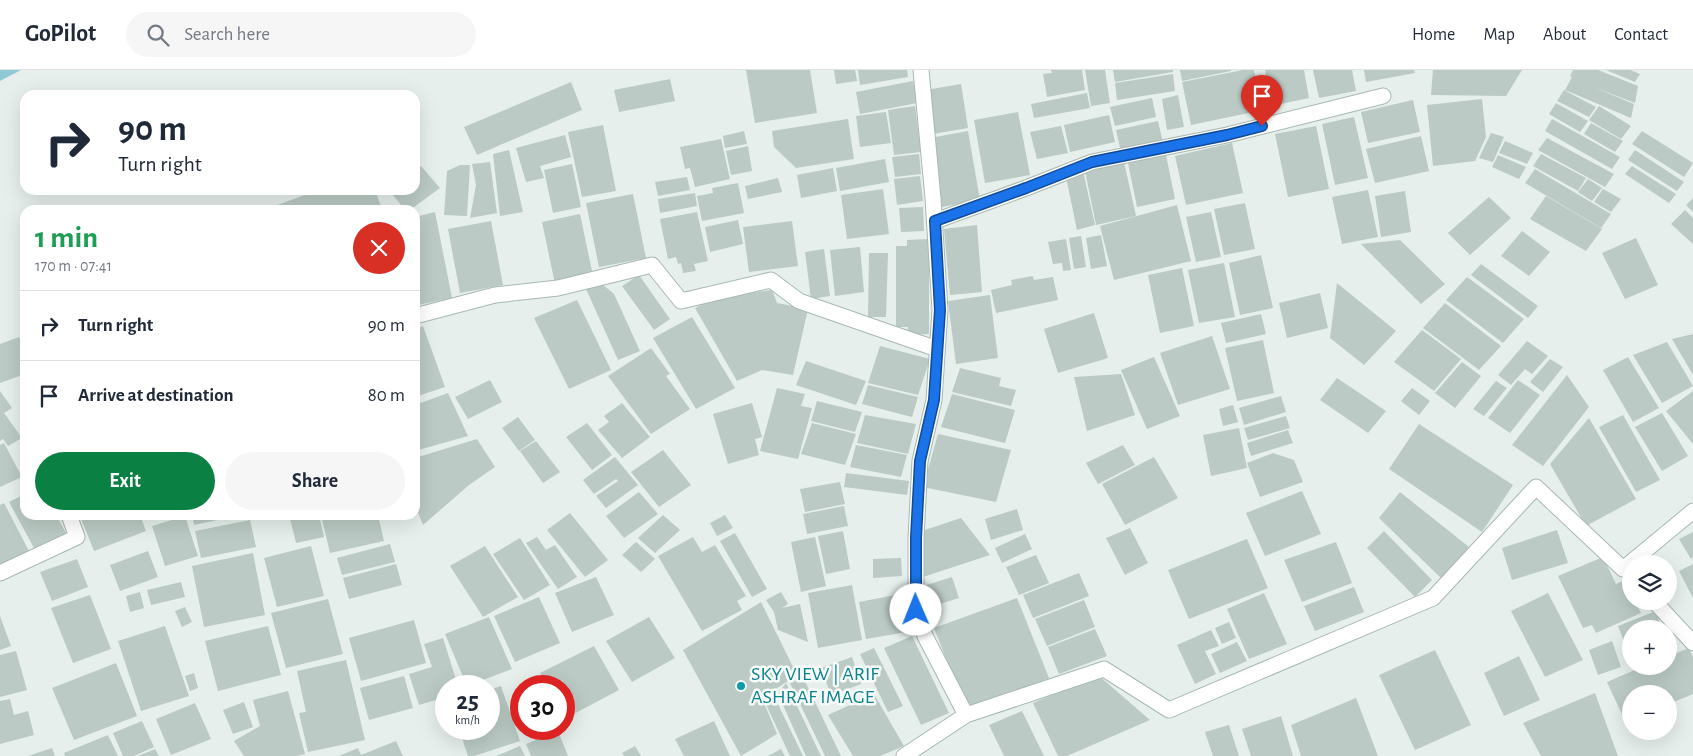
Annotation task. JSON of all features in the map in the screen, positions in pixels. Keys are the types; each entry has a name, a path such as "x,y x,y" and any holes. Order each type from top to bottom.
{"street":[{"path":"921,70 935,221 940,310 934,400 920,461 916,538 916,610 925,636 966,715"},
{"path":"935,221 1092,162 1227,135 1383,96"},
{"path":"420,315 495,295 558,288 652,266 681,301 771,280 799,301 937,349"},
{"path":"904,756 966,715 1104,669 1169,710 1433,598 1536,487 1622,568"},
{"path":"1646,555 1693,511"},
{"path":"0,573 78,537 70,520"},
{"path":"1663,610 1693,642"}],"water":[{"path":"0,70 21,70 0,81"}],"building":[{"path":"746,70 810,70 817,113 755,123"},
{"path":"834,70 855,70 857,81 836,84"},
{"path":"858,70 907,70 908,77 860,85"},
{"path":"1051,70 1082,70 1085,90 1047,97 1043,74 1052,73"},
{"path":"1085,70 1105,70 1110,103 1091,106"},
{"path":"1113,70 1173,70 1173,72 1115,82"},
{"path":"1180,70 1231,70 1231,71 1182,81"},
{"path":"1243,70 1254,70 1263,110 1191,125 1182,82"},
{"path":"1265,70 1304,70 1309,98 1271,106"},
{"path":"1313,70 1352,70 1356,91 1319,98"},
{"path":"1364,70 1414,70 1415,73 1366,82"},
{"path":"1433,70 1522,70 1506,96 1431,95"},
{"path":"1573,70 1598,70 1638,86 1635,103 1593,87 1634,104 1631,118 1565,90 1572,77 1570,76"},
{"path":"1606,70 1630,70 1640,74 1635,82"},
{"path":"1173,74 1175,91 1117,100 1115,83"},
{"path":"670,79 675,101 619,112 614,90"},
{"path":"913,81 917,103 860,114 856,92"},
{"path":"571,82 582,110 477,155 464,127"},
{"path":"961,84 968,128 933,134 926,90"},
{"path":"1564,90 1596,107 1589,117 1557,101"},
{"path":"1087,93 1090,108 1034,118 1031,104"},
{"path":"1178,95 1184,127 1167,130 1162,99"},
{"path":"1152,98 1156,117 1115,126 1110,107"},
{"path":"1482,99 1486,137 1475,161 1433,166 1427,105"},
{"path":"1413,100 1420,132 1368,143 1361,112"},
{"path":"1556,103 1588,121 1580,132 1549,114"},
{"path":"915,106 921,152 894,155 888,110"},
{"path":"1599,106 1631,126 1621,139 1589,120"},
{"path":"886,112 891,143 860,147 856,116"},
{"path":"1018,112 1030,175 985,183 974,120"},
{"path":"1109,115 1115,142 1070,152 1064,125"},
{"path":"1354,117 1368,178 1335,185 1322,124"},
{"path":"848,119 854,159 796,168 774,147 772,131"},
{"path":"1552,119 1620,157 1612,169 1545,131"},
{"path":"1158,121 1163,143 1121,152 1116,130"},
{"path":"1591,123 1623,141 1615,152 1584,134"},
{"path":"603,125 616,191 582,197 568,132"},
{"path":"1061,126 1068,153 1037,159 1030,132"},
{"path":"1316,126 1329,189 1288,197 1275,134"},
{"path":"744,131 747,144 725,148 723,136"},
{"path":"968,131 980,200 942,207 930,138"},
{"path":"1642,131 1693,163 1684,177 1632,144"},
{"path":"1491,133 1504,137 1493,162 1479,158"},
{"path":"565,135 571,157 540,166 544,178 526,182 516,148"},
{"path":"1421,136 1429,171 1375,183 1366,149"},
{"path":"1547,138 1614,174 1605,187 1538,150"},
{"path":"721,139 730,179 695,187 690,168 685,169 680,147"},
{"path":"1505,141 1533,153 1527,164 1499,153"},
{"path":"1232,143 1243,193 1186,205 1175,156"},
{"path":"748,146 752,171 731,175 726,151"},
{"path":"509,150 523,212 500,216 493,154"},
{"path":"1635,150 1684,182 1677,191 1628,160"},
{"path":"919,154 921,174 895,177 892,157"},
{"path":"1541,154 1586,178 1578,191 1533,166"},
{"path":"1166,155 1175,199 1137,207 1128,163"},
{"path":"1498,155 1526,167 1519,179 1492,167"},
{"path":"885,159 889,182 840,191 836,168"},
{"path":"490,162 497,213 470,218 476,185 472,164"},
{"path":"1124,162 1136,216 1096,225 1085,171"},
{"path":"572,164 581,207 553,213 544,170"},
{"path":"460,165 470,165 467,216 444,215 447,171"},
{"path":"1632,166 1676,194 1669,203 1625,174"},
{"path":"420,167 440,188 417,205 401,205 393,195 420,195"},
{"path":"833,168 837,191 801,198 797,175"},
{"path":"1535,169 1611,214 1601,228 1525,183"},
{"path":"1083,171 1095,225 1077,230 1066,177"},
{"path":"920,176 923,201 897,205 894,179"},
{"path":"687,177 690,190 658,196 655,182"},
{"path":"778,178 782,192 748,199 745,186"},
{"path":"1588,179 1602,188 1592,201 1578,192"},
{"path":"738,183 744,213 702,221 697,196 713,193 712,188"},
{"path":"883,189 889,234 847,239 841,195"},
{"path":"1603,189 1621,199 1611,212 1594,202"},
{"path":"1368,190 1378,237 1342,244 1332,197"},
{"path":"1405,191 1411,232 1381,237 1375,196"},
{"path":"695,193 697,206 660,213 658,199"},
{"path":"633,194 646,258 599,267 586,203"},
{"path":"304,195 377,195 381,205 278,205"},
{"path":"1546,196 1602,229 1586,251 1530,219"},
{"path":"1489,197 1511,218 1470,255 1448,233"},
{"path":"1693,198 1693,212 1686,205"},
{"path":"1245,203 1255,249 1224,255 1214,209"},
{"path":"1177,205 1191,261 1114,280 1100,226"},
{"path":"923,207 924,231 901,232 899,208"},
{"path":"1685,210 1693,218 1693,244 1671,224"},
{"path":"435,212 452,298 420,305 420,216"},
{"path":"697,212 708,261 694,264 696,271 683,273 681,263 678,264 676,257 668,259 660,219"},
{"path":"1211,212 1221,257 1196,262 1186,217"},
{"path":"580,214 593,276 555,284 542,222"},
{"path":"738,220 743,244 710,252 705,227"},
{"path":"491,221 503,285 460,293 448,229"},
{"path":"792,221 798,266 749,272 743,227"},
{"path":"977,225 982,292 950,295 944,229"},
{"path":"1522,231 1550,252 1529,276 1501,256"},
{"path":"1101,235 1107,266 1091,269 1086,238"},
{"path":"1081,236 1086,267 1074,269 1069,238"},
{"path":"1636,238 1658,285 1625,299 1602,253"},
{"path":"929,239 929,334 907,335 908,327 896,327 896,246 907,246 907,240"},
{"path":"1066,239 1071,270 1063,271 1062,263 1053,264 1048,242"},
{"path":"1400,240 1445,284 1421,304 1361,244"},
{"path":"860,247 864,292 835,296 830,250"},
{"path":"824,249 830,296 811,299 805,252"},
{"path":"869,253 888,253 886,317 868,317"},
{"path":"1261,255 1273,308 1240,315 1229,263"},
{"path":"1224,263 1235,317 1199,323 1188,270"},
{"path":"1481,264 1538,306 1528,318 1471,275"},
{"path":"1182,268 1194,326 1160,333 1148,275"},
{"path":"639,275 670,319 654,330 622,286"},
{"path":"1033,276 1034,280 1053,277 1058,300 996,313 991,290 1012,285 1011,280"},
{"path":"1467,277 1524,319 1503,343 1446,300"},
{"path":"601,283 614,294 640,351 618,360 586,289"},
{"path":"1337,283 1396,331 1364,365 1330,338"},
{"path":"772,290 777,303 808,309 793,375 762,370 737,381 695,308 714,298"},
{"path":"1320,293 1328,328 1287,338 1279,303"},
{"path":"990,295 998,358 956,364 948,301"},
{"path":"577,300 611,370 569,389 534,318"},
{"path":"1445,303 1501,346 1479,370 1423,328"},
{"path":"1094,313 1108,358 1058,373 1044,329"},
{"path":"1261,314 1266,334 1226,343 1221,323"},
{"path":"692,317 735,388 696,409 653,338"},
{"path":"423,326 445,387 420,395 420,327"},
{"path":"1422,330 1461,359 1434,391 1394,362"},
{"path":"1693,334 1693,375 1672,339"},
{"path":"1212,336 1230,389 1178,405 1160,353"},
{"path":"19,337 20,340 20,376 0,383 0,344"},
{"path":"1263,340 1274,393 1237,401 1225,348"},
{"path":"1527,341 1548,356 1532,374 1525,369 1511,385 1498,375"},
{"path":"1667,342 1693,386 1662,403 1633,355"},
{"path":"880,346 930,359 918,395 868,383"},
{"path":"651,348 670,374 666,376 690,409 651,434 608,376"},
{"path":"1154,357 1180,416 1147,429 1121,370"},
{"path":"1628,357 1659,408 1633,422 1603,370"},
{"path":"1550,359 1563,367 1543,392 1530,382"},
{"path":"806,361 866,381 856,405 796,385"},
{"path":"1462,362 1481,376 1455,408 1435,393"},
{"path":"960,368 1001,378 999,386 1016,390 1011,406 952,392"},
{"path":"1121,374 1135,415 1087,431 1074,377"},
{"path":"1567,375 1589,407 1543,466 1512,445"},
{"path":"1337,378 1386,411 1368,433 1320,400"},
{"path":"490,380 502,402 468,419 455,397"},
{"path":"1518,380 1540,395 1510,433 1488,418"},
{"path":"1496,381 1507,388 1484,416 1473,409"},
{"path":"868,385 918,397 912,417 862,404"},
{"path":"777,388 805,394 801,406 812,408 798,459 760,451"},
{"path":"1412,388 1430,401 1419,415 1401,401"},
{"path":"0,391 12,408 4,413 20,435 20,439 8,446 3,439 0,441"},
{"path":"1693,391 1693,444 1666,411"},
{"path":"448,393 468,436 420,450 420,403"},
{"path":"952,394 1015,410 1005,443 941,427"},
{"path":"1281,396 1286,412 1244,425 1239,408"},
{"path":"817,401 862,412 855,432 811,421"},
{"path":"622,403 650,437 622,458 598,430 609,422 604,416"},
{"path":"752,403 762,437 755,439 759,455 728,464 713,414"},
{"path":"1233,405 1238,422 1223,426 1219,409"},
{"path":"1662,413 1688,456 1662,471 1635,427"},
{"path":"865,415 916,424 908,454 857,443"},
{"path":"1623,415 1660,480 1636,492 1599,427"},
{"path":"1286,416 1290,428 1248,440 1244,428"},
{"path":"518,417 535,440 519,451 502,428"},
{"path":"1589,418 1636,499 1586,526 1550,464"},
{"path":"587,423 612,455 592,470 566,437"},
{"path":"812,423 856,434 845,465 801,454"},
{"path":"1419,424 1513,485 1482,532 1389,469"},
{"path":"1239,428 1247,468 1211,476 1203,435"},
{"path":"1288,430 1293,443 1251,456 1247,443"},
{"path":"938,434 1011,450 996,502 923,487"},
{"path":"477,439 495,467 469,485 423,525 420,518 420,456"},
{"path":"536,441 560,472 543,483 520,451"},
{"path":"4,443 20,473 20,478 0,487 0,445"},
{"path":"856,445 907,455 901,477 850,467"},
{"path":"1123,445 1135,465 1098,484 1086,463"},
{"path":"663,450 691,485 659,507 631,472"},
{"path":"1273,453 1294,460 1303,482 1260,497 1247,463"},
{"path":"615,457 638,485 606,508 596,496 618,481 616,479 594,494 583,480"},
{"path":"1154,457 1178,498 1125,525 1102,484"},
{"path":"846,473 909,481 907,495 844,487"},
{"path":"840,482 845,504 805,512 800,489"},
{"path":"1302,491 1321,534 1265,556 1246,513"},
{"path":"639,492 658,514 624,538 606,516"},
{"path":"1400,492 1469,547 1442,579 1379,518"},
{"path":"20,496 20,520 59,520 66,533 34,548 9,502"},
{"path":"4,503 29,551 0,565 0,505"},
{"path":"844,506 848,526 807,534 803,514"},
{"path":"1017,509 1023,530 991,540 985,519"},
{"path":"570,513 608,560 585,577 547,530"},
{"path":"663,515 680,530 655,553 638,538"},
{"path":"725,515 733,528 717,536 710,523"},
{"path":"961,518 990,555 923,577 919,532"},
{"path":"82,520 142,520 146,531 94,551"},
{"path":"172,520 186,520 198,556 165,566 152,526"},
{"path":"193,520 217,520 194,525"},
{"path":"250,520 256,547 201,558 195,531"},
{"path":"290,520 320,520 324,537 296,543"},
{"path":"322,520 379,520 384,541 330,553"},
{"path":"1130,528 1148,563 1125,575 1106,538"},
{"path":"1557,530 1568,563 1512,580 1502,548"},
{"path":"843,531 850,569 826,574 818,536"},
{"path":"1384,531 1432,580 1415,597 1367,548"},
{"path":"1693,532 1693,557 1691,559 1679,539"},
{"path":"735,533 767,589 752,597 720,541"},
{"path":"1025,534 1032,549 1002,563 995,548"},
{"path":"537,537 546,550 555,545 577,577 558,589 526,543"},
{"path":"693,537 702,552 715,545 746,596 737,601 742,610 702,631 658,556"},
{"path":"815,537 826,586 801,592 791,542"},
{"path":"520,538 550,585 524,600 493,554"},
{"path":"1247,539 1268,588 1189,619 1168,570"},
{"path":"636,542 655,559 641,572 622,555"},
{"path":"1336,542 1352,583 1302,602 1284,560"},
{"path":"390,544 395,562 342,575 337,558"},
{"path":"311,546 324,596 277,607 264,558"},
{"path":"485,546 518,597 483,617 450,566"},
{"path":"148,551 158,577 120,591 110,565"},
{"path":"253,553 265,615 204,627 192,566"},
{"path":"1036,555 1049,583 1019,595 1006,567"},
{"path":"1603,557 1616,584 1622,581 1622,610 1640,610 1641,613 1596,633 1592,625 1583,628 1558,576"},
{"path":"901,558 902,576 873,578 873,559"},
{"path":"77,559 88,587 52,601 40,572"},
{"path":"396,564 402,585 349,599 343,578"},
{"path":"1693,564 1693,598 1679,571"},
{"path":"1079,573 1089,596 1033,618 1023,595"},
{"path":"596,577 614,615 572,632 555,593"},
{"path":"952,577 959,598 927,608 920,587"},
{"path":"181,582 185,597 151,605 147,590"},
{"path":"852,585 862,640 818,648 808,593"},
{"path":"1354,587 1364,612 1315,631 1304,606"},
{"path":"140,592 144,608 130,612 126,596"},
{"path":"781,592 788,604 782,608 800,604 808,642 778,630 774,612 766,600"},
{"path":"905,593 912,631 866,639 859,602"},
{"path":"1264,593 1287,644 1249,659 1227,609"},
{"path":"1548,593 1583,660 1545,677 1511,611"},
{"path":"90,595 111,649 73,663 51,608"},
{"path":"539,597 560,643 515,662 494,616"},
{"path":"1017,598 1049,678 966,709 934,628"},
{"path":"328,599 343,654 286,668 271,613"},
{"path":"1084,600 1095,627 1047,646 1035,619"},
{"name":"SKY VIEW | ARIF ASHRAF IMAGE","path":"761,602 797,675 762,698 777,734 741,756 683,650"},
{"path":"185,607 192,622 182,627 175,611"},
{"path":"1656,611 1659,620 1633,620"},
{"path":"0,616 11,646 0,650"},
{"path":"489,617 512,669 496,675 462,675 445,634"},
{"path":"649,617 675,658 632,682 606,641"},
{"path":"414,620 426,663 361,681 349,638"},
{"path":"1229,622 1236,638 1222,644 1215,628"},
{"path":"1622,624 1622,636 1618,626"},
{"path":"165,626 189,696 141,711 118,641"},
{"path":"268,626 281,675 218,691 205,641"},
{"path":"1095,629 1107,656 1059,674 1048,647"},
{"path":"1211,630 1219,646 1205,651 1216,674 1195,684 1177,645"},
{"path":"912,636 949,713 921,725 884,648"},
{"path":"443,638 455,675 435,675 435,700 419,705 409,674 432,667 424,644"},
{"path":"1612,641 1621,667 1598,675 1589,650"},
{"path":"1237,642 1247,661 1220,673 1211,654"},
{"path":"594,646 619,690 575,713 575,675 541,675 540,673"},
{"path":"874,648 903,706 888,712 860,654"},
{"path":"1689,648 1693,657 1693,694 1677,701 1677,685 1622,685 1622,714 1607,682 1623,675 1677,675 1677,653"},
{"path":"1435,650 1471,725 1415,750 1379,675"},
{"path":"16,651 27,690 0,697 0,655"},
{"path":"1519,656 1540,700 1504,716 1484,673"},
{"path":"852,657 861,684 831,695 821,668"},
{"path":"346,660 365,740 308,752 299,713 306,712 297,671"},
{"path":"116,663 137,716 74,740 52,688"},
{"path":"194,673 198,688 190,691 185,676"},
{"path":"1098,675 1150,720 1067,756 1058,756 1033,703"},
{"path":"404,676 413,708 369,720 360,688"},
{"path":"803,677 841,756 825,756 790,683"},
{"path":"786,683 821,756 806,756 778,694"},
{"path":"500,686 510,712 510,740 520,741 474,756 468,756 463,740 500,740"},
{"path":"288,691 305,754 297,756 244,756 234,741 260,726 253,700"},
{"path":"1595,693 1618,756 1541,756 1523,723"},
{"path":"874,694 904,746 880,756 853,756 828,715"},
{"path":"774,696 803,756 790,756 764,700"},
{"path":"1356,698 1378,756 1301,756 1291,725"},
{"path":"10,699 14,715 28,711 34,735 0,744 0,701"},
{"path":"244,702 253,727 233,734 223,710"},
{"path":"195,703 211,739 171,755 156,719"},
{"path":"1022,711 1044,756 1004,756 989,725"},
{"path":"1281,716 1293,756 1251,756 1242,729"},
{"path":"142,721 154,747 134,756 123,756 113,733"},
{"path":"714,721 730,756 684,756 675,739"},
{"path":"1229,725 1239,756 1213,756 1205,732"},
{"path":"108,735 118,756 65,756 64,753"},
{"path":"536,740 562,740 568,756 531,756 526,744"},
{"path":"396,741 403,756 339,756 358,748 361,755"},
{"path":"520,746 525,756 496,756"},
{"path":"635,746 641,756 624,756 622,753"},
{"path":"52,748 55,756 28,756"},
{"path":"155,749 159,756 138,756"},
{"path":"781,749 785,756 768,756"}],"place":[{"name":"SKY VIEW | ARIF ASHRAF IMAGE","path":"741,686"}],"route":[{"path":"916,610 916,538 920,461 934,400 940,310 935,221 1092,162 1227,135 1262,126"}]}
